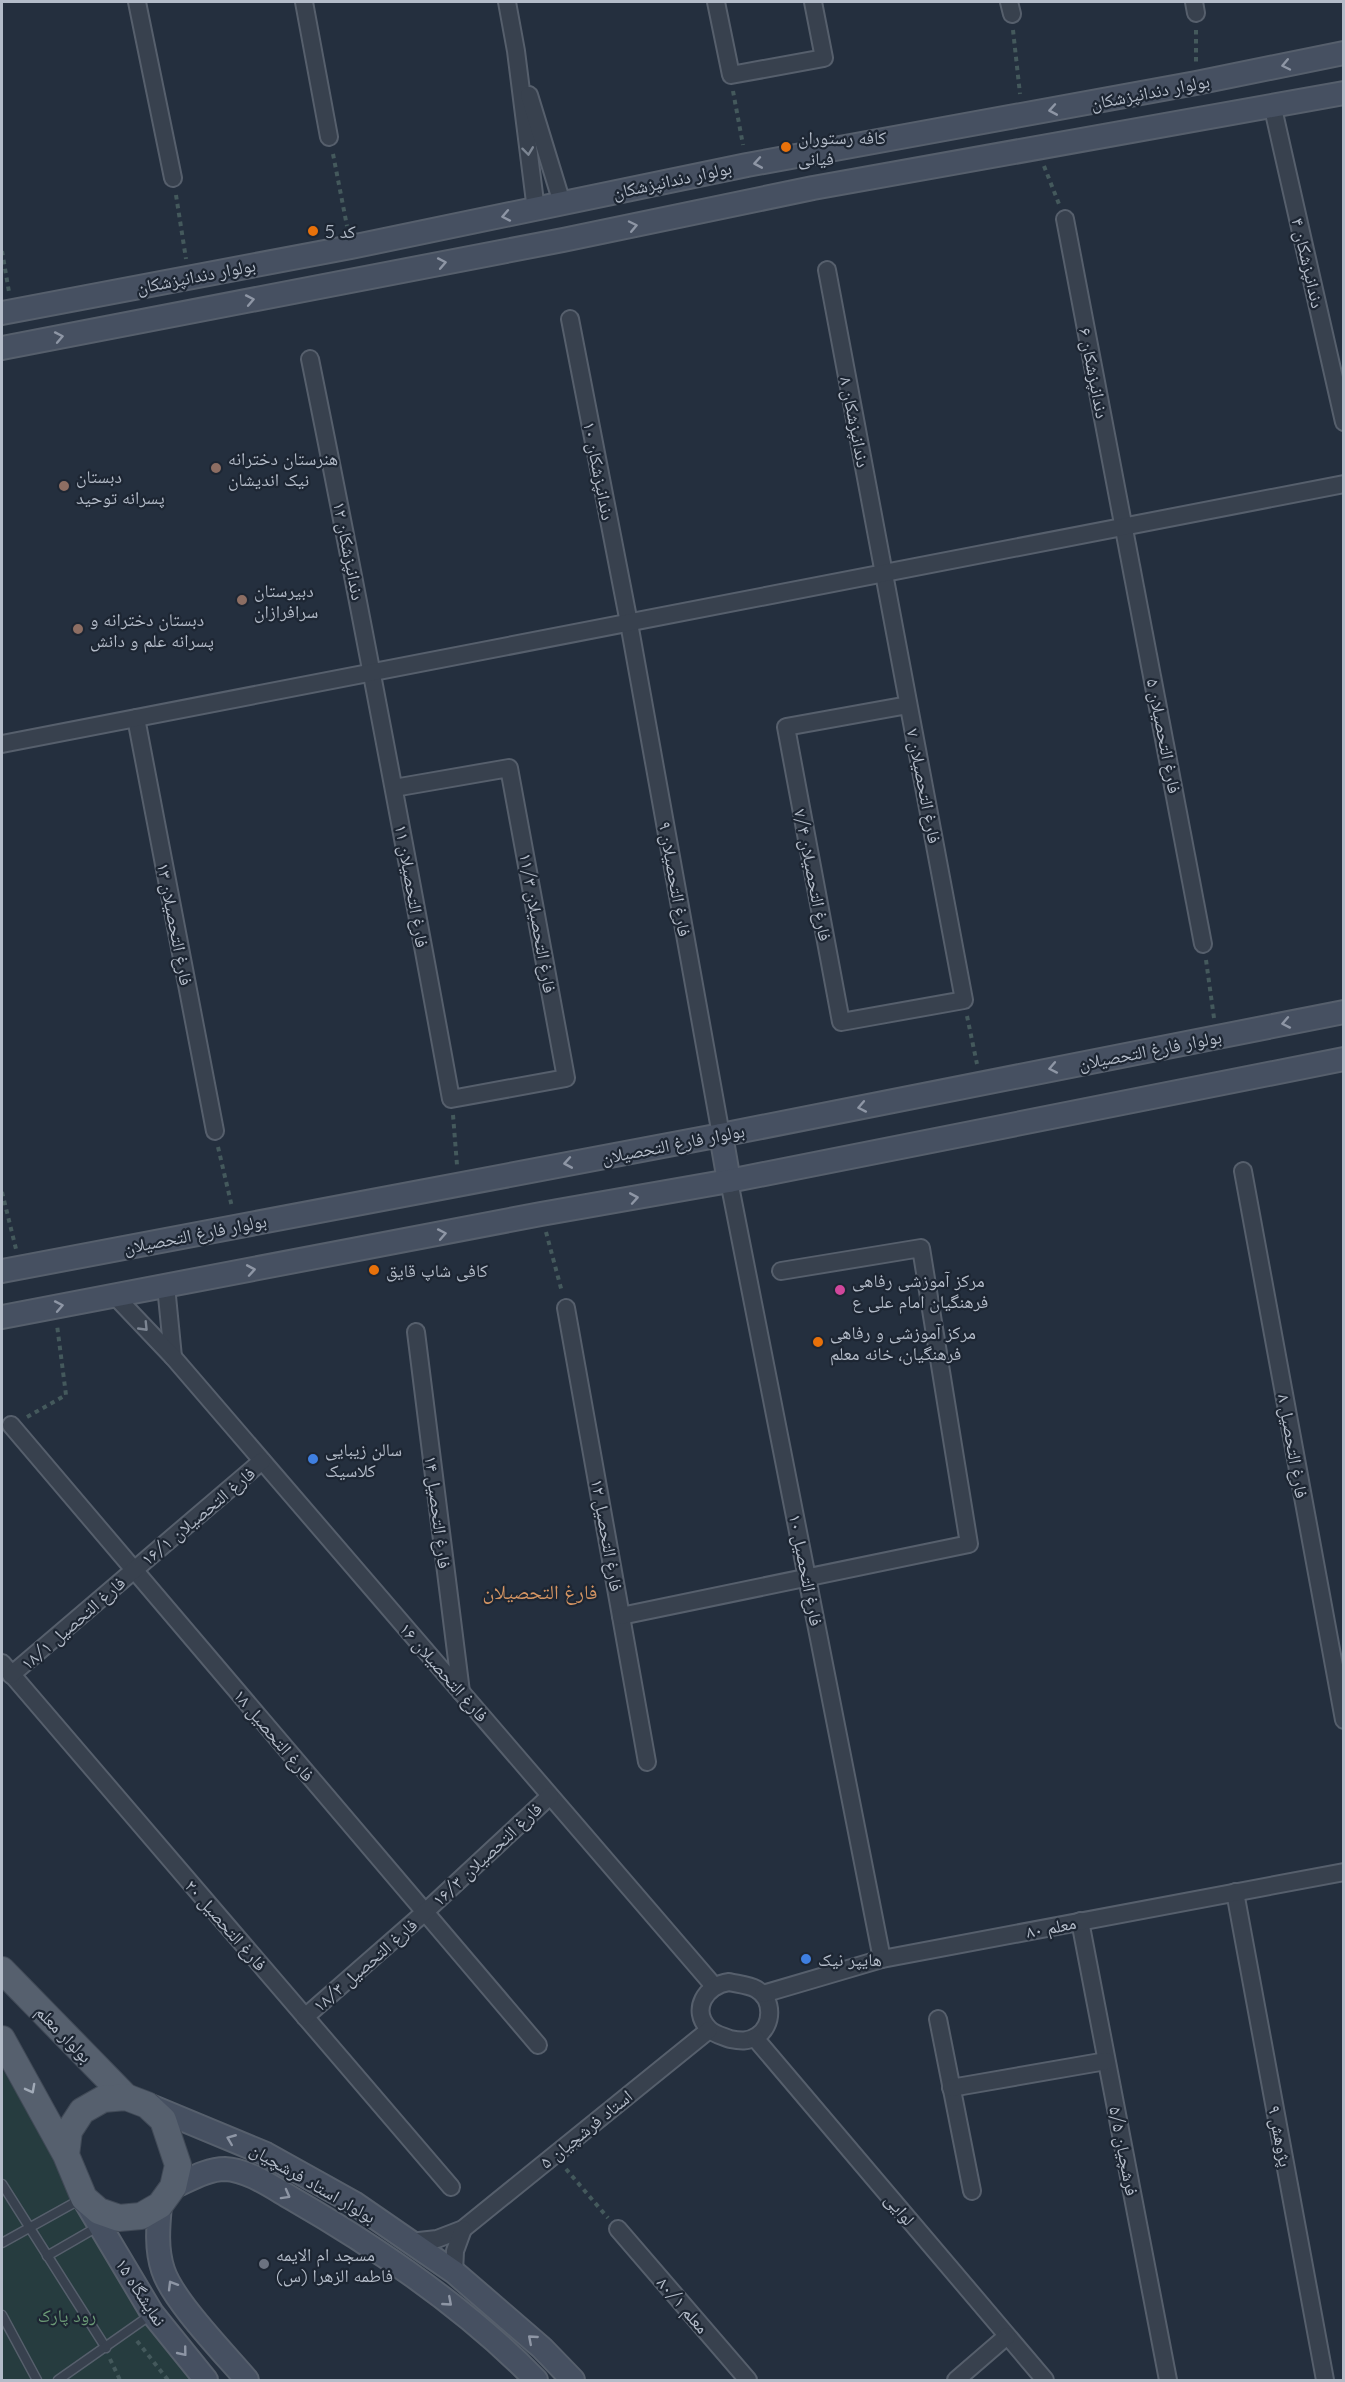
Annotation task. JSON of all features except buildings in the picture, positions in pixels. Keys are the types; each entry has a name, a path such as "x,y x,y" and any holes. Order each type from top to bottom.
{"main road":[{"name":"بولوار دندانپزشکان","path":"7,312 351,247 747,165 1196,83 1344,53"},
{"name":"بولوار دندانپزشکان","path":"2,348 563,240 813,188 1037,149 1272,104 1344,93"},
{"path":"562,203 563,240"},
{"path":"536,210 563,240"},
{"name":"بولوار فارغ التحصیلان","path":"11,1269 721,1135 1344,1012"},
{"path":"2,1317 541,1214 729,1181 1344,1059"},
{"path":"721,1135 729,1181"},
{"name":"بولوار معلم","path":"2,1970 136,2101"},
{"path":"2,2039 66,2155 84,2198 99,2211 119,2218 141,2216 167,2196 178,2165 163,2120 136,2101 103,2099 82,2111 69,2131 66,2155"},
{"name":"بولوار استاد فرشچیان","path":"136,2101 266,2154 354,2204 454,2272 542,2348 573,2380"},
{"name":"بولوار استاد فرشچیان","path":"167,2196 200,2175 225,2169 254,2178 340,2226 438,2293 536,2380"},
{"name":"نمایشگاه ۱۵","path":"167,2196 157,2237 163,2271 182,2302 247,2380"},
{"name":"نمایشگاه ۱۵","path":"84,2198 152,2313 206,2380"}],"street":[{"path":"137,2 173,178"},
{"path":"304,2 329,137"},
{"path":"507,2 516,51 536,210"},
{"path":"716,2 730,75 824,58 813,2"},
{"path":"516,51 562,203"},
{"name":"دندانپزشکان ۴","path":"1272,104 1344,422"},
{"name":"دندانپزشکان ۶","path":"1065,219 1124,527"},
{"name":"دندانپزشکان ۸","path":"827,270 884,573"},
{"name":"دندانپزشکان ۱۰","path":"570,319 629,623"},
{"name":"دندانپزشکان ۱۲","path":"310,359 373,672"},
{"path":"2,744 1344,484"},
{"name":"فارغ التحصیلان ۵","path":"1124,527 1203,944"},
{"name":"فارغ التحصیلان ۷","path":"884,573 964,1000"},
{"name":"فارغ التحصیلان ۹","path":"629,623 721,1135"},
{"name":"فارغ التحصیلان ۱۱","path":"373,672 452,1099"},
{"name":"فارغ التحصیلان ۷/۴","path":"908,705 786,727 841,1022 964,1000"},
{"name":"فارغ التحصیلان ۱۳","path":"136,718 215,1131"},
{"name":"فارغ التحصیلان ۱۱/۳","path":"394,788 509,768 566,1078 452,1099"},
{"name":"فارغ التحصیل ۸","path":"1243,1171 1344,1720"},
{"name":"فارغ التحصیل ۱۰","path":"729,1181 882,1959"},
{"path":"621,1616 969,1545 921,1248 781,1271"},
{"path":"166,1286 173,1358"},
{"name":"فارغ التحصیلان ۱۶","path":"114,1296 173,1358 714,1986"},
{"name":"فارغ التحصیل ۱۲","path":"566,1308 647,1762"},
{"name":"فارغ التحصیل ۱۴","path":"416,1332 460,1692"},
{"name":"فارغ التحصیل ۱۸","path":"11,1425 538,2045"},
{"name":"فارغ التحصیلان ۱۶/۱","path":"134,1570 262,1461"},
{"name":"فارغ التحصیل ۱۸/۱","path":"6,1669 134,1570"},
{"name":"فارغ التحصیل ۲۰","path":"6,1669 451,2187"},
{"name":"فارغ التحصیلان ۱۶/۳","path":"425,1912 550,1796"},
{"name":"معلم ۸۰","path":"763,1994 882,1959 1344,1872"},
{"name":"پژوهش ۹","path":"1235,1892 1325,2380"},
{"name":"فارغ التحصیل ۱۸/۳","path":"305,2017 425,1912"},
{"name":"فرشچیان ۵/۵","path":"1080,1921 1168,2380"},
{"path":"729,1982 756,1989 763,1994 770,2010 769,2019 766,2028 755,2038 740,2041 716,2035 704,2023 701,2006 703,1998 714,1986 729,1982"},
{"path":"938,2019 972,2191"},
{"name":"استاد فرشچیان ۵","path":"410,2242 437,2239 464,2229 709,2030"},
{"name":"لوایی","path":"755,2038 1045,2380"},
{"path":"951,2088 1106,2061"},
{"path":"454,2272 456,2251 464,2229"},
{"name":"معلم ۸۰/۱","path":"618,2229 748,2380"},
{"path":"956,2380 1007,2336"}],"lane":[{"path":"2,2184 105,2348"},
{"path":"2,2243 84,2198"},
{"path":"47,2256 100,2226"},
{"path":"58,2380 152,2313"},
{"path":"2,2315 37,2380"}],"path":[{"path":"1195,7 1196,83"},
{"path":"1010,8 1023,115"},
{"path":"730,75 747,165"},
{"path":"329,137 351,247"},
{"path":"1037,149 1065,219"},
{"path":"173,178 189,278"},
{"path":"2,251 7,312"},
{"path":"1203,944 1217,1037"},
{"path":"964,1000 981,1082"},
{"path":"452,1099 458,1183"},
{"path":"215,1131 236,1226"},
{"path":"2,1192 11,1269"},
{"path":"541,1214 566,1308"},
{"path":"11,1425 66,1395 55,1307"},
{"path":"554,2155 618,2229"},
{"path":"129,2330 168,2380"},
{"path":"105,2348 120,2380"}],"green space":[{"name":"رود پارک","path":"2,2069 51,2149 158,2336 192,2380 2,2380"}],"place":[{"name":"کافه رستوران فیانی","path":"786,147"},
{"name":"کد 5","path":"313,231"},
{"name":"هنرستان دخترانه نیک اندیشان","path":"216,468"},
{"name":"دبستان پسرانه توحید","path":"64,486"},
{"name":"دبیرستان سرافرازان","path":"242,600"},
{"name":"دبستان دخترانه و پسرانه علم و دانش","path":"78,629"},
{"name":"کافی شاپ قایق","path":"374,1270"},
{"name":"مرکز آموزشی رفاهی فرهنگیان امام علی ع","path":"840,1290"},
{"name":"مرکز آموزشی و رفاهی فرهنگیان، خانه معلم","path":"818,1342"},
{"name":"سالن زیبایی کلاسیک","path":"313,1459"},
{"name":"هایپر نیک","path":"806,1959"},
{"name":"مسجد ام الایمه فاطمه الزهرا (س)","path":"264,2264"}],"district":[{"name":"فارغ التحصیلان","path":"540,1591"}]}
